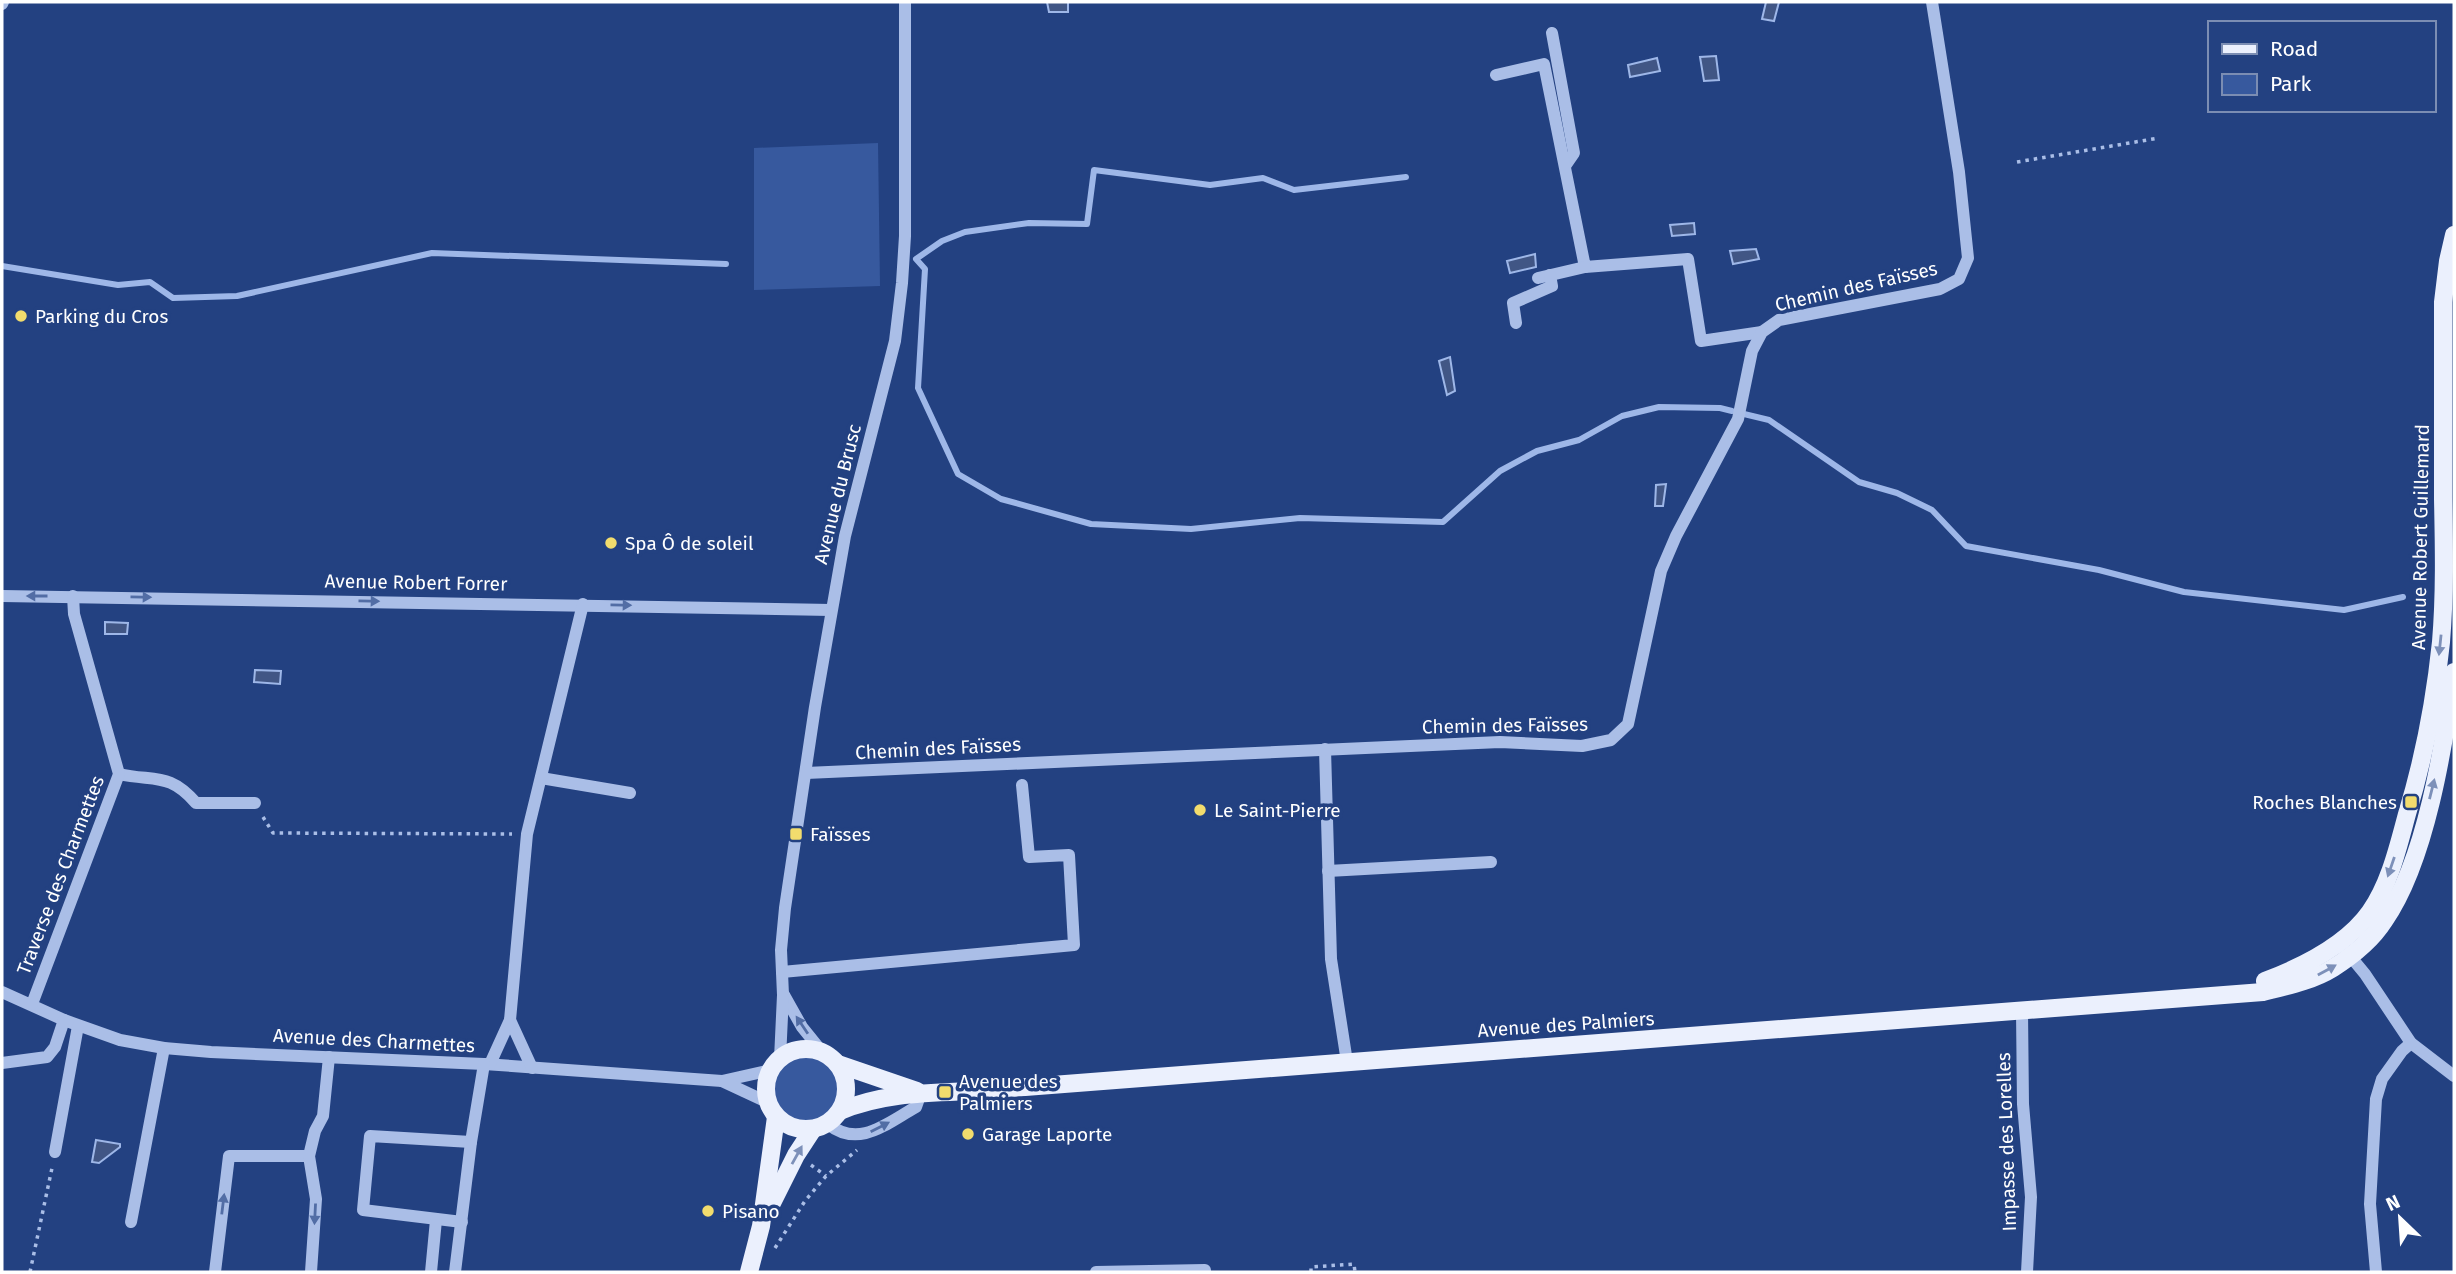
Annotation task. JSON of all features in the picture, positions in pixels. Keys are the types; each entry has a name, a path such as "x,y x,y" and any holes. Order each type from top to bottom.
{"main road":[{"name":"Avenue Robert Guillemard","path":"2344,949 2382,892 2411,802 2431,713 2444,597 2449,379 2445,280 2454,235"},
{"path":"2344,949 2368,940 2384,922 2405,884 2419,842 2435,777 2449,714 2454,672"},
{"name":"Avenue des Palmiers","path":"827,1121 868,1101 920,1093 2263,992 2294,984 2332,968 2344,949"},
{"path":"749,1272 761,1226 772,1109 766,1080 775,1064 789,1052 812,1049 838,1064 844,1075 845,1100 796,1155 761,1226"},
{"name":"Avenue des Palmiers","path":"838,1064 920,1093"},
{"path":"772,1109 786,1125 799,1129 827,1121"}],"street":[{"name":"Avenue du Brusc","path":"775,1064 783,995 781,950 785,908 831,610 845,536 895,341 905,236 905,2"},
{"name":"Chemin des Faïsses","path":"806,773 1500,742 1582,746 1611,740 1628,724 1661,571 1676,536 1738,419 1752,351 1762,332 1779,320 1940,289 1959,279 1968,258 1959,172 1932,2"},
{"path":"1552,33 1574,153 1564,166"},
{"path":"1496,75 1544,64 1585,267"},
{"path":"1516,323 1513,303 1552,286 1544,277 1585,267 1688,259 1701,341 1762,332"},
{"name":"Avenue Robert Forrer","path":"2,596 831,610"},
{"name":"Traverse des Charmettes","path":"32,1004 119,774 74,614 73,596"},
{"path":"455,1272 471,1142 487,1064 510,1020 527,834 583,604"},
{"path":"1325,749 1331,959 1347,1062"},
{"path":"119,774 139,779 164,780 182,787 197,803 254,803"},
{"path":"541,778 630,793"},
{"path":"782,972 1074,945 1069,855 1028,857 1021,785"},
{"path":"1328,871 1491,862"},
{"path":"2344,949 2365,974 2411,1043 2454,1076"},
{"name":"Avenue des Charmettes","path":"2,992 78,1026 120,1040 164,1048 487,1064 722,1081 775,1064"},
{"name":"Avenue du Brusc","path":"783,995 823,1053"},
{"name":"Avenue des Charmettes","path":"2,1001 32,1004"},
{"name":"Impasse des Lorelles","path":"2022,1011 2023,1104 2031,1197 2027,1272"},
{"path":"2,1063 47,1057 55,1047 64,1020"},
{"path":"510,1020 532,1068"},
{"path":"55,1152 78,1026"},
{"path":"2376,1272 2370,1204 2376,1098 2382,1079 2411,1043"},
{"path":"131,1222 164,1048"},
{"path":"311,1272 316,1199 309,1156 315,1131 323,1116 328,1057"},
{"name":"Avenue des Charmettes","path":"722,1081 772,1109"},
{"path":"827,1121 837,1131 849,1135 871,1133 916,1107 920,1093"},
{"path":"462,1222 363,1210 370,1136 471,1142"},
{"path":"215,1272 229,1156 309,1156"},
{"path":"431,1272 436,1220"},
{"path":"1096,1272 1205,1270"}],"path":[{"path":"2017,162 2159,138"},
{"path":"254,803 273,833 527,834"},
{"path":"768,1256 776,1248 804,1201 826,1176 868,1141 871,1133"},
{"path":"30,1272 55,1152"},
{"path":"1311,1272 1311,1267 1354,1264 1355,1272"}],"green space":[{"path":"878,143 880,286 754,290 754,148"},
{"path":"798,1049 814,1049 828,1056 839,1067 846,1081 843,1104 828,1122 814,1129 798,1129 784,1122 773,1111 766,1097 766,1081 773,1067 784,1056"}],"shaded area":[{"path":"1047,2 1068,2 1068,12 1049,12"},
{"path":"1766,2 1779,2 1774,21 1762,19"},
{"path":"1716,56 1719,80 1704,81 1700,57"},
{"path":"1657,58 1660,71 1630,77 1628,65"},
{"path":"1694,223 1695,234 1672,236 1670,225"},
{"path":"1756,249 1759,259 1733,264 1730,251"},
{"path":"1535,254 1536,267 1510,273 1507,261"},
{"path":"1450,357 1455,391 1447,395 1439,361"},
{"path":"1666,484 1663,506 1655,506 1656,485"},
{"path":"105,622 128,623 127,634 105,634"},
{"path":"255,670 281,671 280,684 254,682"},
{"path":"96,1140 120,1144 120,1147 99,1163 92,1162"}],"waterway":[{"path":"1406,177 1294,190 1263,178 1210,185 1094,170 1087,224 1029,223 965,232 942,241 916,259 925,269 918,388 958,474 1001,499 1091,524 1191,529 1300,518 1443,522 1500,471 1537,451 1579,440 1622,416 1659,407 1720,408 1732,411"},
{"path":"2,266 118,285 150,282 173,298 237,296 432,253 726,264"},
{"path":"1744,414 1769,420 1859,482 1897,493 1932,510 1966,546 2099,570 2184,592 2344,610 2403,597"}],"place":[{"name":"Parking du Cros","path":"21,316"},
{"name":"Spa Ô de soleil","path":"611,543"},
{"name":"Roches Blanches","path":"2411,802"},
{"name":"Le Saint-Pierre","path":"1200,810"},
{"name":"Faïsses","path":"796,834"},
{"name":"Avenue des Palmiers","path":"945,1092"},
{"name":"Garage Laporte","path":"968,1134"},
{"name":"Pisano","path":"708,1211"}]}
